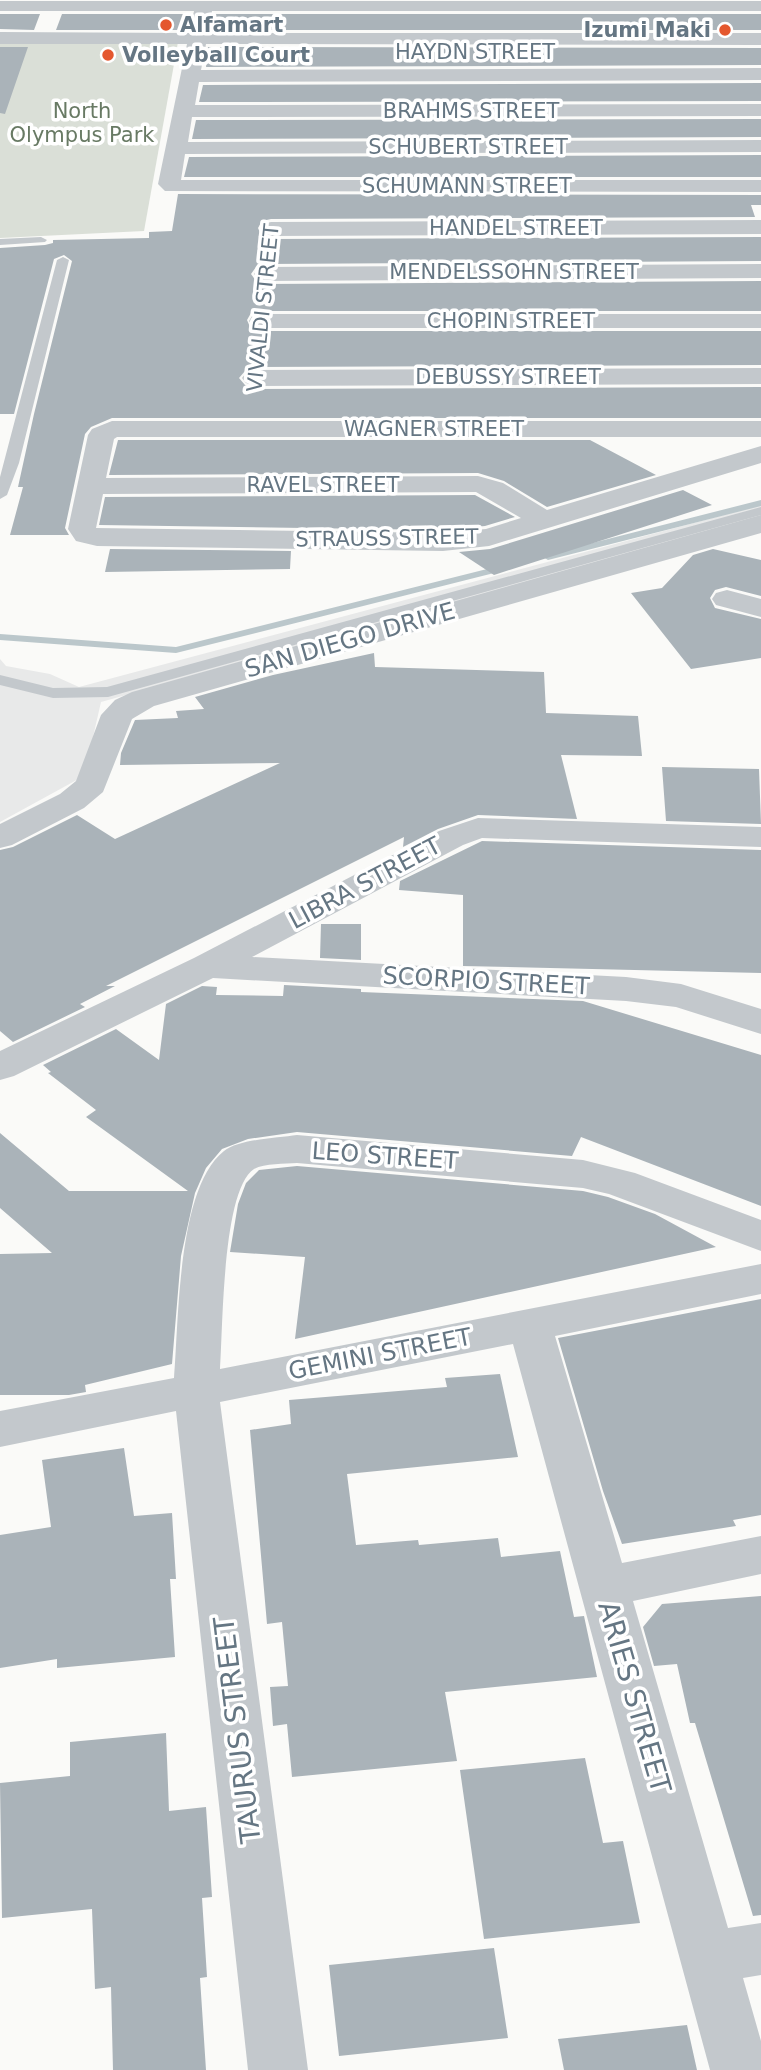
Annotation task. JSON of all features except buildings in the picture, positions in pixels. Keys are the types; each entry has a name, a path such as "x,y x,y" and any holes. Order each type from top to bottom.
{"street":[{"path":"0,6 109,3 761,6"},
{"path":"175,148 204,3"},
{"path":"0,38 755,39 761,68"},
{"name":"HAYDN STREET","path":"189,76 761,74"},
{"name":"BRAHMS STREET","path":"182,111 761,110"},
{"name":"SCHUBERT STREET","path":"175,148 761,146"},
{"name":"SCHUMANN STREET","path":"175,148 169,184 173,186 761,186"},
{"name":"VIVALDI STREET","path":"250,428 276,187"},
{"name":"HANDEL STREET","path":"271,229 761,227"},
{"name":"MENDELSSOHN STREET","path":"266,274 761,271"},
{"name":"CHOPIN STREET","path":"258,350 761,321"},
{"name":"DEBUSSY STREET","path":"258,350 761,376"},
{"path":"662,429 679,479"},
{"name":"WAGNER STREET","path":"91,486 101,435 106,430 761,429"},
{"name":"STRAUSS STREET","path":"91,486 82,529 86,535 443,542 489,537 761,454"},
{"name":"RAVEL STREET","path":"91,486 478,484 498,491 545,521"},
{"name":"SAN DIEGO DRIVE","path":"0,838 72,801 91,785 117,715 143,699 761,524"},
{"path":"727,599 761,608"},
{"name":"LIBRA STREET","path":"0,1067 207,966 451,838 478,828 761,837"},
{"name":"SCORPIO STREET","path":"207,966 626,989 681,996 761,1022"},
{"name":"LEO STREET","path":"196,1390 208,1229 219,1185 239,1160 261,1153 297,1149 583,1174 620,1183 761,1236"},
{"name":"GEMINI STREET","path":"0,1429 761,1279"},
{"name":"ARIES STREET","path":"530,1325 604,1587 735,1954 740,2070"},
{"name":"TAURUS STREET","path":"196,1390 278,2070"},
{"path":"604,1587 761,1555"}],"lane":[{"path":"0,242 41,240"},
{"path":"0,495 6,463 63,260"},
{"path":"0,680 42,692 75,696 108,692 761,511"}],"shaded area":[{"path":"761,505 761,518 101,702 84,776 0,822 0,659 6,666 50,674 79,687"}],"green space":[{"name":"North Olympus Park","path":"0,42 178,42 144,231 0,238"}],"waterway":[{"path":"548,557 761,503"},
{"path":"0,637 176,650 503,568"}],"place":[{"name":"Alfamart","path":"166,25"},
{"name":"Izumi Maki","path":"725,30"},
{"name":"Volleyball Court","path":"108,55"}]}
